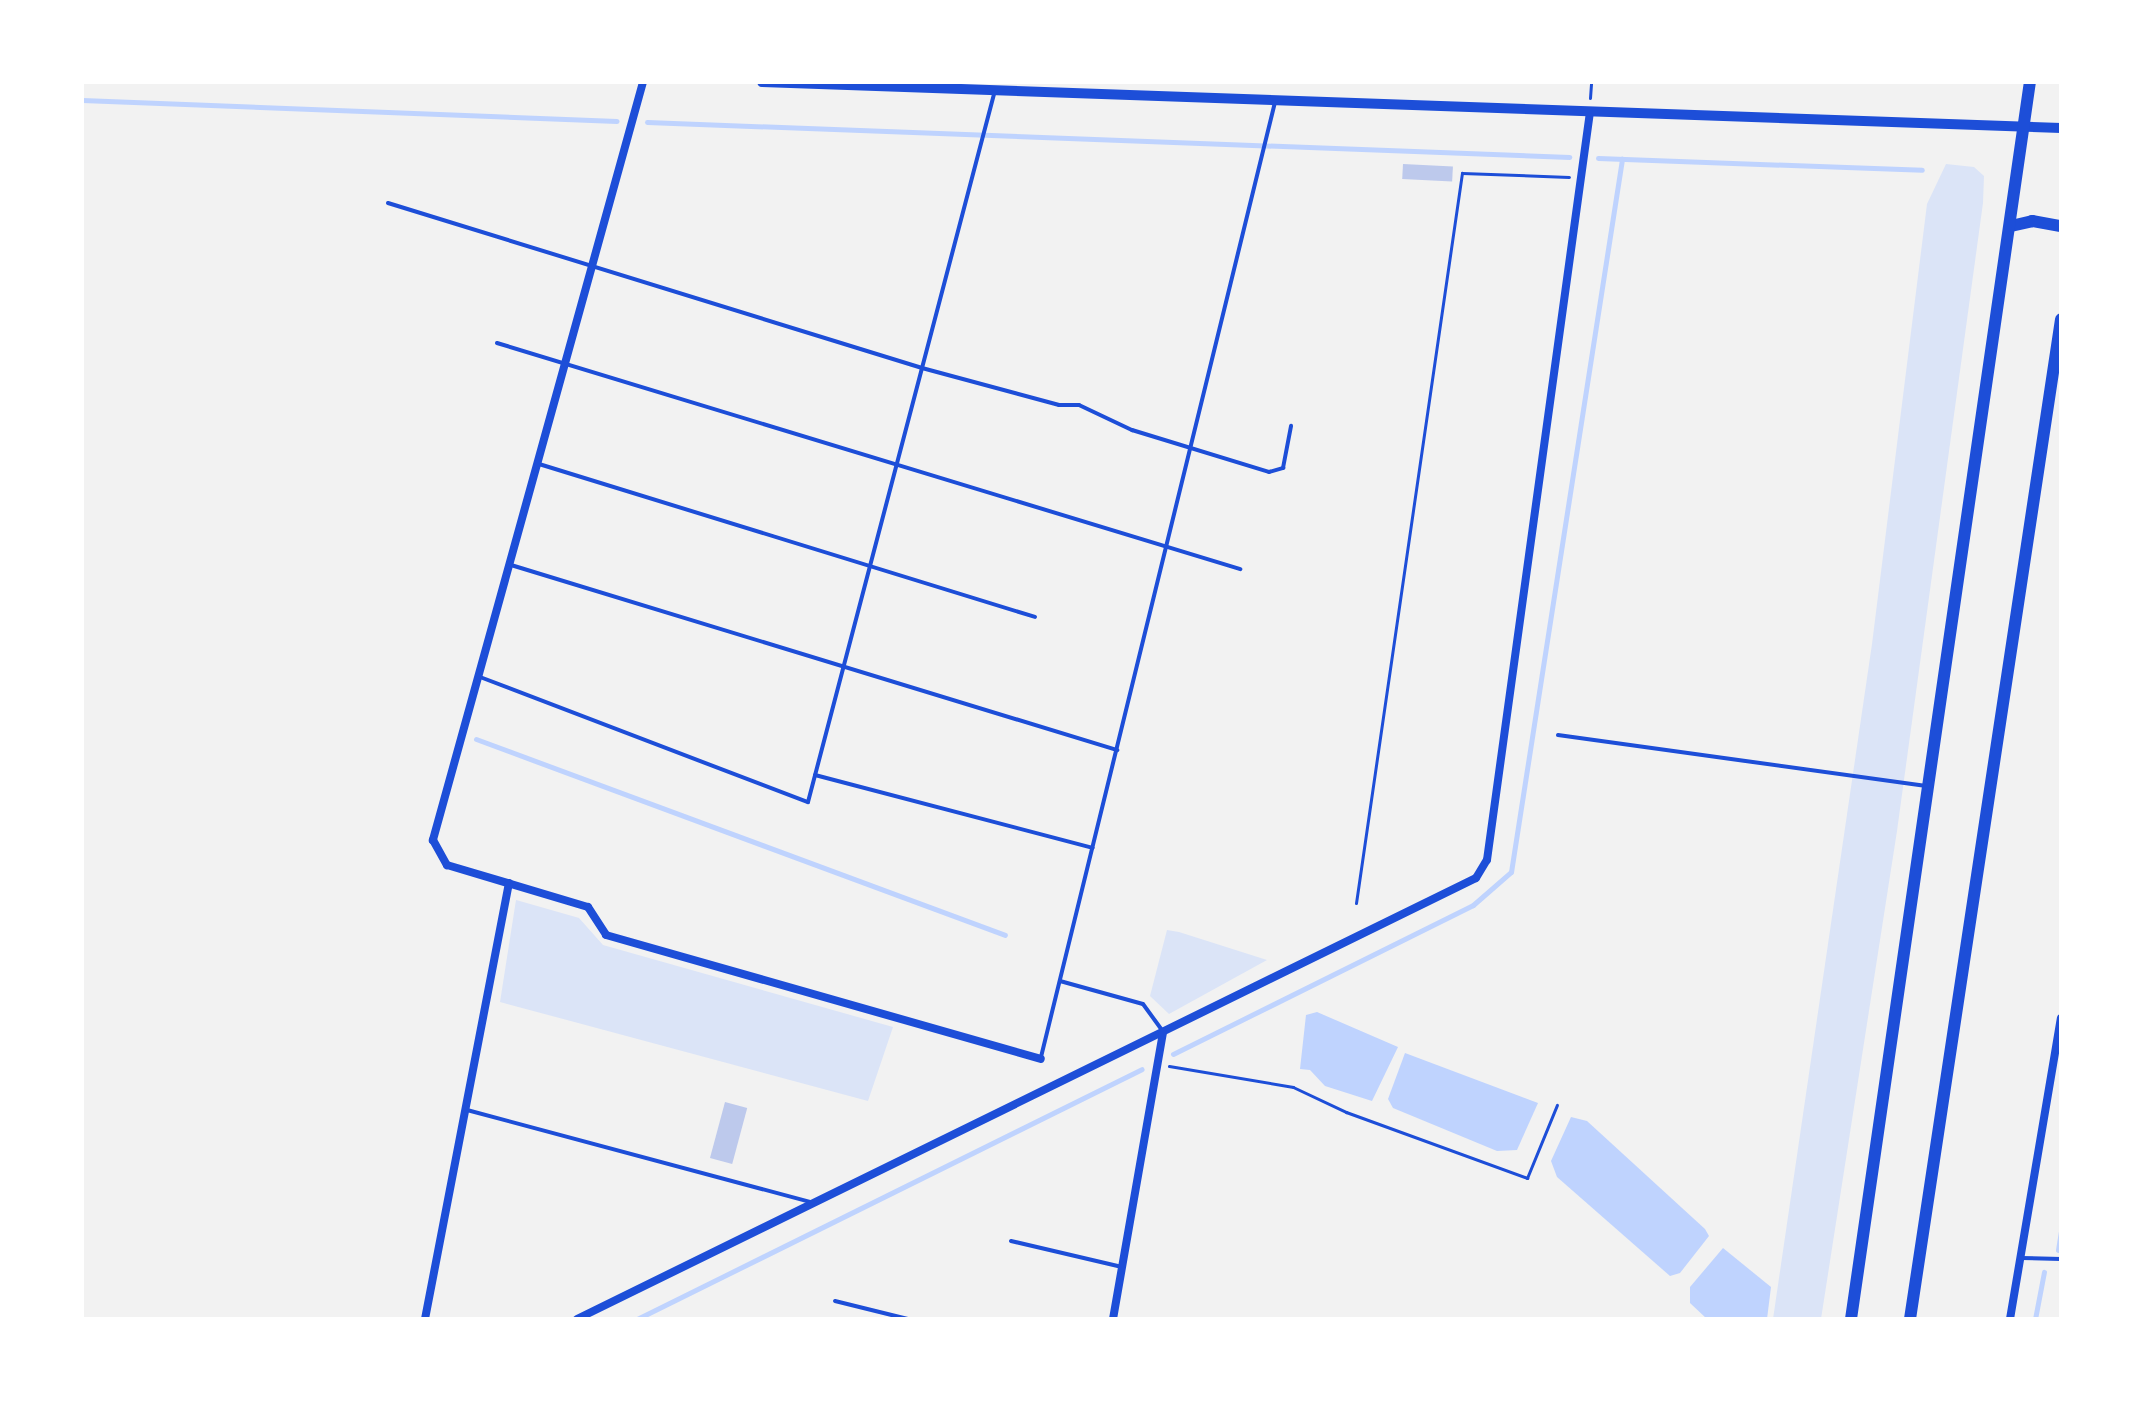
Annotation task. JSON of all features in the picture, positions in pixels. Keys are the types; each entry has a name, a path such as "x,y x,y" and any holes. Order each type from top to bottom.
{"main road":[{"path":"1851,1319 2030,82"},
{"path":"2011,226 2032,221 2061,226"},
{"path":"1910,1319 2061,319"}],"street":[{"path":"643,82 433,840 447,865 588,907 606,935 1041,1059"},
{"path":"762,82 2061,128"},
{"path":"577,1319 1476,878 1487,860 1590,112"},
{"path":"425,1319 509,883"},
{"path":"2010,1319 2061,1018"},
{"path":"1113,1319 1163,1032"}],"lane":[{"path":"477,676 808,802 995,90"},
{"path":"1041,1059 1276,101"},
{"path":"388,203 922,368 1059,405 1079,405 1132,430 1269,472 1283,468 1291,426"},
{"path":"497,343 1240,569"},
{"path":"537,464 1035,617"},
{"path":"509,564 1117,750"},
{"path":"1558,735 1929,787"},
{"path":"815,775 1093,848"},
{"path":"1060,981 1143,1004 1163,1032"},
{"path":"465,1110 815,1203"},
{"path":"1011,1241 1122,1267"},
{"path":"2019,1258 2061,1259"},
{"path":"835,1301 908,1319"}],"path":[{"path":"1356,903 1462,173 1581,177"},
{"path":"1157,1064 1293,1087 1527,1178 1557,1105"}],"shaded area":[{"path":"1946,164 1974,167 1984,176 1983,203 1897,831 1821,1319 1773,1319 1872,644 1927,204"},
{"path":"516,900 579,918 603,945 893,1027 868,1101 500,1002"},
{"path":"1167,930 1267,960 1169,1014 1150,996"}],"water":[{"path":"1317,1012 1398,1047 1372,1101 1325,1086 1310,1070 1300,1069 1306,1015"},
{"path":"1405,1053 1538,1103 1517,1150 1497,1151 1393,1108 1388,1099"},
{"path":"1571,1117 1587,1121 1705,1229 1709,1236 1680,1273 1670,1276 1557,1177 1551,1161"},
{"path":"1723,1248 1771,1287 1767,1319 1707,1319 1690,1303 1690,1287"}],"building":[{"path":"1403,164 1453,167 1452,182 1402,179"},
{"path":"725,1102 747,1108 732,1164 710,1158"}],"waterway":[{"path":"82,100 617,121"},
{"path":"647,122 1569,157"},
{"path":"1598,158 1922,170"},
{"path":"1173,1054 1473,905 1511,872 1622,159"},
{"path":"476,739 1005,935"},
{"path":"637,1319 1142,1069"},
{"path":"2058,1250 2061,1232"},
{"path":"2035,1319 2044,1272"}]}
